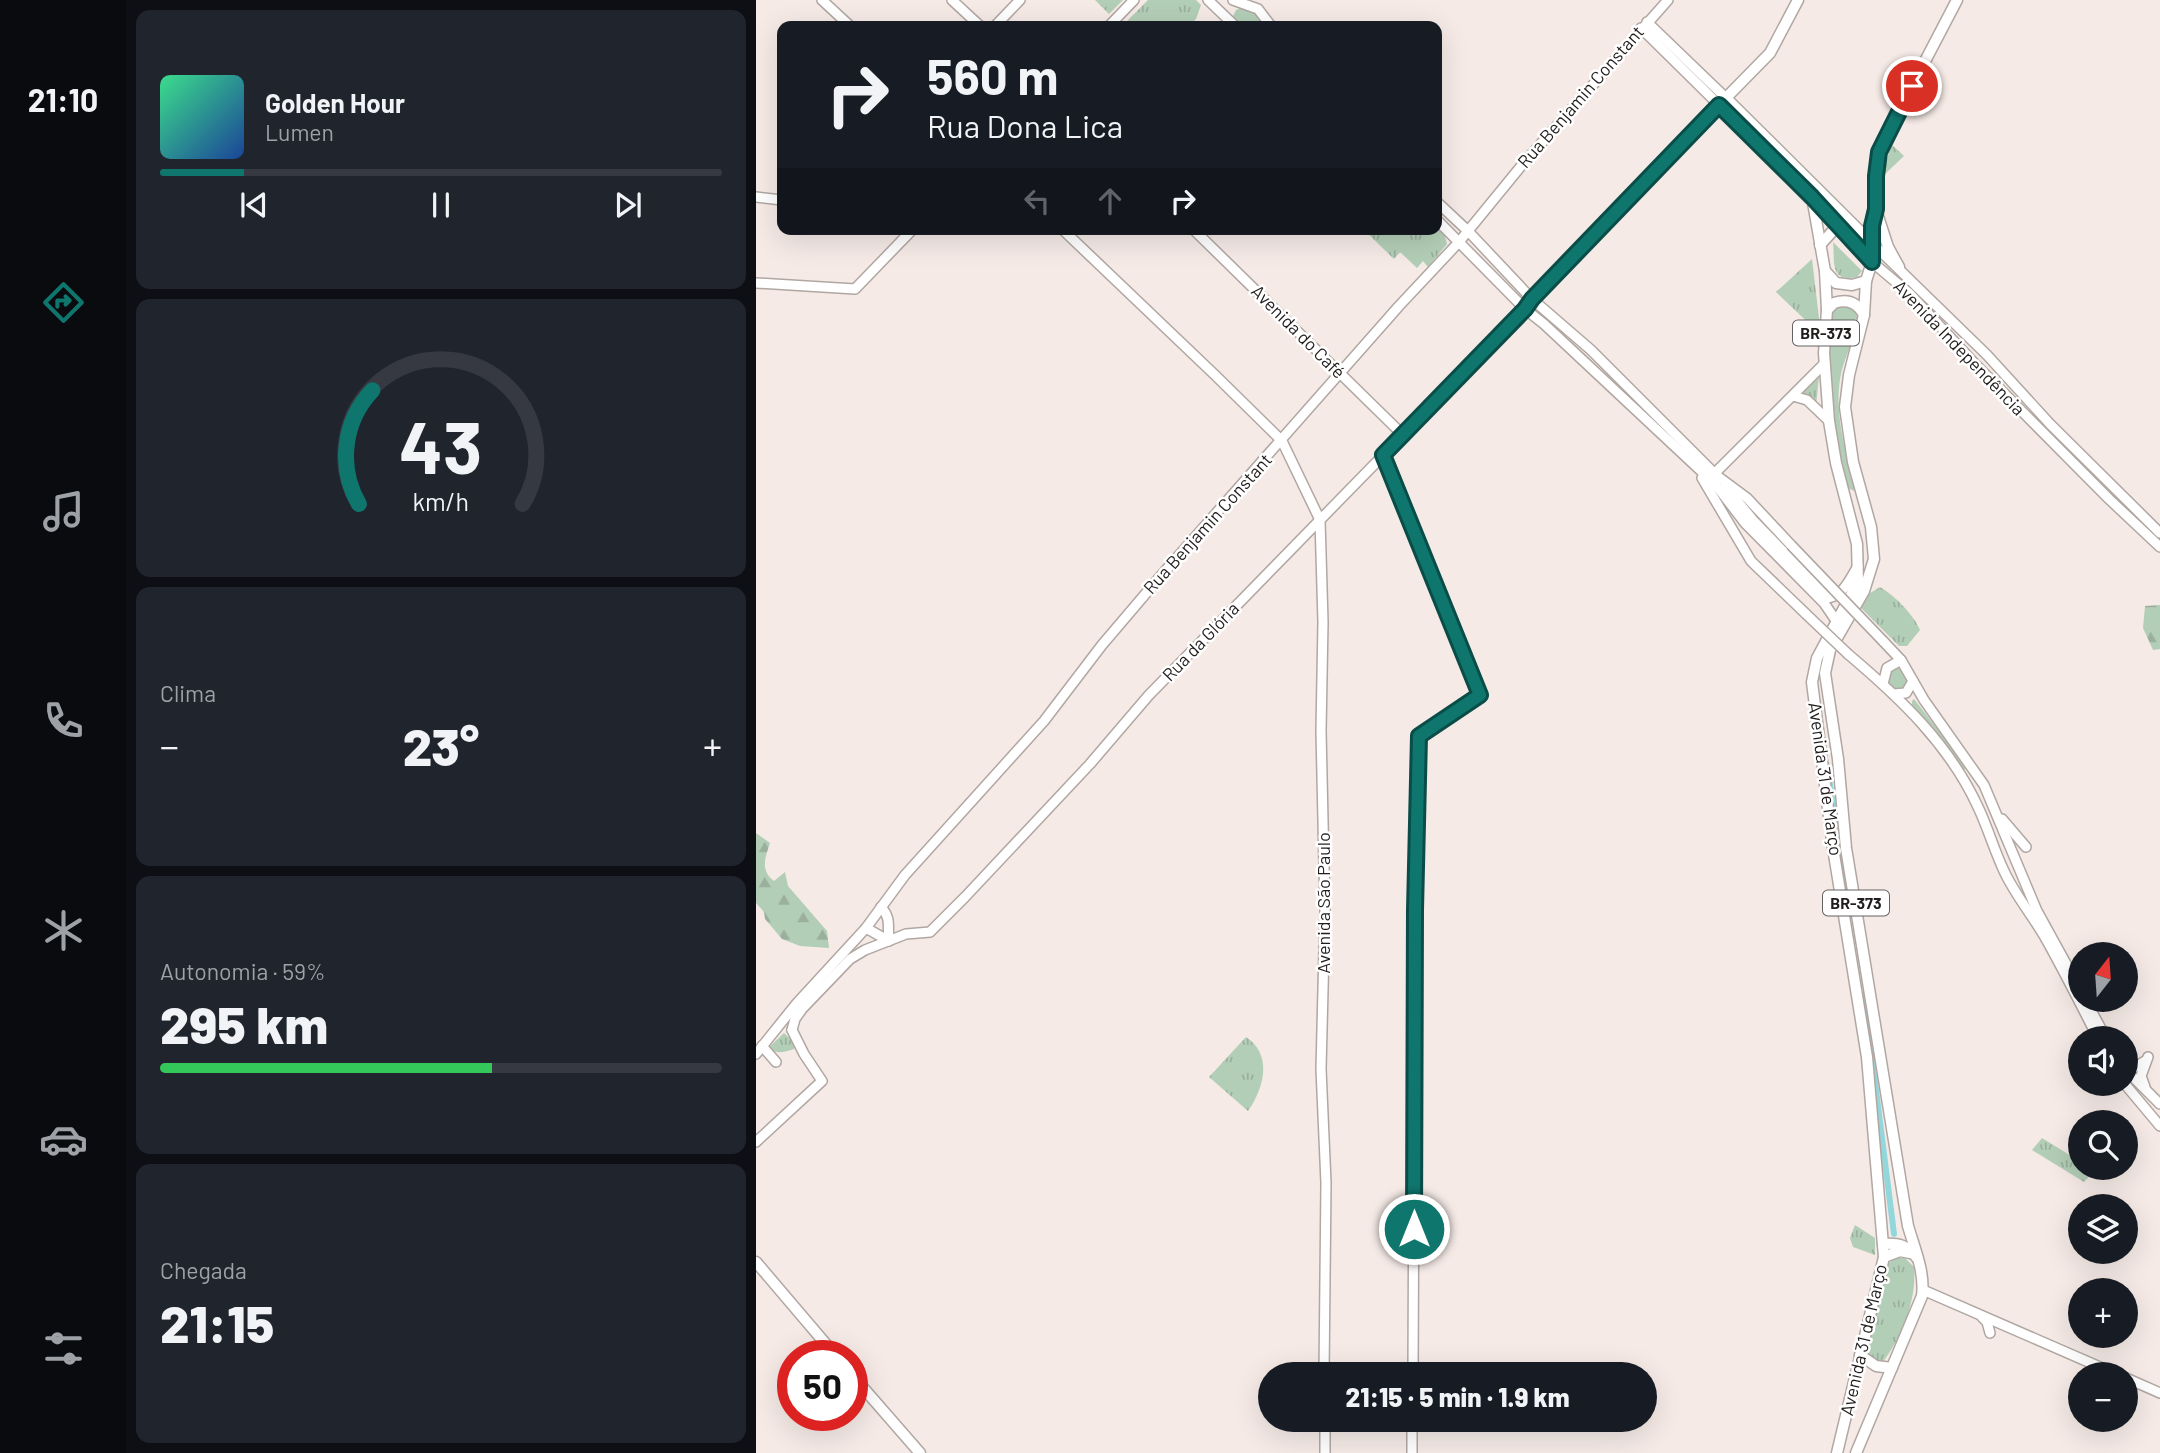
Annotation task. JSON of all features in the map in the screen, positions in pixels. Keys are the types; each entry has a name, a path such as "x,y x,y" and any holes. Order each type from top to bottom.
{"main road":[{"path":"822,0 845,21"},
{"path":"952,0 975,21"},
{"path":"1000,21 1020,0"},
{"path":"1114,21 1135,0"},
{"path":"1208,0 1230,21"},
{"path":"1233,0 1262,13 1268,21"},
{"name":"Rua Benjamin Constant","path":"759,1050 797,1003 867,930 905,875 1044,721 1102,645 1159,578 1459,243 1522,165 1668,0"},
{"path":"1723,101 1770,53 1798,0"},
{"name":"BR-373","path":"1873,244 1872,226 1876,209 1879,152 1957,0"},
{"path":"1233,21 1234,9 1247,5"},
{"name":"Avenida Independência","path":"1644,25 1899,267 1987,355 2050,424 2160,533"},
{"name":"Avenida Independência","path":"1723,101 1872,262 1910,294 1995,384 2160,547"},
{"name":"Rua da Glória","path":"865,950 906,934 930,932 1028,831 1149,695 1525,309 1723,101"},
{"path":"756,197 777,199"},
{"name":"Avenida 31 de Março","path":"1812,197 1825,271 1825,363 1829,421 1836,463 1857,544 1858,566 1858,582 1817,658 1812,682 1833,848 1867,1057 1884,1257 1837,1453"},
{"path":"1442,207 1532,299 1591,350 1715,474 1753,520 1828,598 1835,597 1845,588 1858,566"},
{"path":"1876,209 1888,247 1899,267"},
{"path":"1820,245 1841,222 1853,231 1862,233"},
{"path":"1442,225 1525,309 1714,484 1745,523 1824,603 1837,622"},
{"path":"756,283 855,289 907,235"},
{"name":"Avenida São Paulo","path":"1068,235 1282,441 1320,520 1325,847 1321,1069 1326,1184 1324,1362"},
{"name":"Avenida do Café","path":"1199,235 1403,435"},
{"name":"Avenida 31 de Março","path":"1856,1453 1923,1290 1908,1227 1846,848 1838,759 1825,673 1830,650 1864,591 1874,559 1871,527 1853,462 1845,407 1849,375 1864,315 1866,281 1872,262 1873,244"},
{"path":"1825,271 1836,283 1852,285 1866,281"},
{"path":"1827,310 1834,303 1847,301 1860,307 1864,315"},
{"path":"1715,474 1825,363"},
{"path":"1793,396 1807,400 1829,421"},
{"path":"1383,455 1480,695 1419,736 1415,910 1413,1362"},
{"path":"1689,460 1708,486 1733,534 1751,561 1883,684 1944,748 1979,808 2004,871 2098,1026"},
{"path":"1715,474 1747,498 1901,660 1924,701 1983,785 2037,911 2068,967"},
{"path":"1883,684 1887,668 1901,660"},
{"path":"1893,694 1906,693 1912,678"},
{"path":"1998,815 2026,847"},
{"path":"2004,871 2014,860"},
{"path":"756,1142 822,1081 792,1030 795,1019 850,959 865,950 867,930 889,941 890,923 887,913 881,907"},
{"path":"1846,919 1859,915"},
{"path":"776,1030 792,1030"},
{"path":"759,1050 776,1062"},
{"path":"2138,1067 2148,1057 2141,1082 2148,1093"},
{"path":"2138,1083 2160,1104"},
{"path":"2138,1091 2148,1093"},
{"path":"2133,1096 2160,1126"},
{"path":"1883,1244 1898,1243 1917,1258"},
{"path":"1884,1257 1900,1251 1917,1258"},
{"path":"756,1262 822,1340"},
{"path":"1923,1290 2089,1362"},
{"path":"1979,1315 1987,1322 1990,1333"},
{"path":"1860,1355 1875,1366 1892,1368"},
{"path":"2138,1383 2160,1393"},
{"path":"868,1393 920,1453"},
{"path":"1325,1432 1325,1453"},
{"path":"1412,1432 1412,1453"}],"green space":[{"path":"1095,0 1123,0 1109,14"},
{"path":"1148,0 1196,0 1201,5 1194,21 1127,21"},
{"path":"1243,7 1254,10 1264,21 1236,21 1233,16 1236,10"},
{"path":"1891,144 1904,156 1883,176"},
{"path":"1443,229 1447,244 1428,267 1423,261 1417,268 1400,252 1394,259 1369,235 1442,235"},
{"path":"1833,242 1862,271 1857,277 1848,278 1838,274 1834,263"},
{"path":"1812,259 1821,335 1776,292"},
{"path":"1842,305 1852,308 1857,317 1839,388 1842,432 1856,490 1854,491 1848,488 1835,429 1829,362 1830,313"},
{"path":"1819,377 1816,406 1799,394"},
{"path":"1880,587 1903,606 1920,630 1907,646 1899,646 1860,607 1867,595"},
{"path":"2160,605 2160,649 2153,650 2143,628 2145,606"},
{"path":"1897,668 1905,671 1908,679 1905,687 1897,690 1889,687 1886,679 1889,671"},
{"path":"1914,699 1967,767 1964,770 1912,706"},
{"path":"756,833 770,843 765,859 767,873 774,881 785,872 788,886 827,931 829,948 800,946 782,939 765,919 764,912 756,903"},
{"path":"784,1033 794,1042 794,1049 778,1052 768,1048"},
{"path":"1246,1037 1254,1044 1263,1062 1262,1082 1248,1111 1209,1077"},
{"path":"2042,1138 2068,1154 2068,1172 2032,1150"},
{"path":"1855,1225 1875,1238 1875,1255 1853,1247 1850,1238"},
{"path":"1894,1258 1905,1258 1914,1267 1913,1292 1902,1330 1882,1363 1869,1358 1865,1352 1888,1264"}],"waterway":[{"path":"1827,765 1848,907"},
{"path":"1864,994 1894,1234"}],"route":[{"path":"1414,1229 1416,810 1419,736 1480,695 1383,455 1525,309 1654,169 1719,105 1812,197 1872,262 1872,226 1876,209 1879,152 1912,86"}]}
